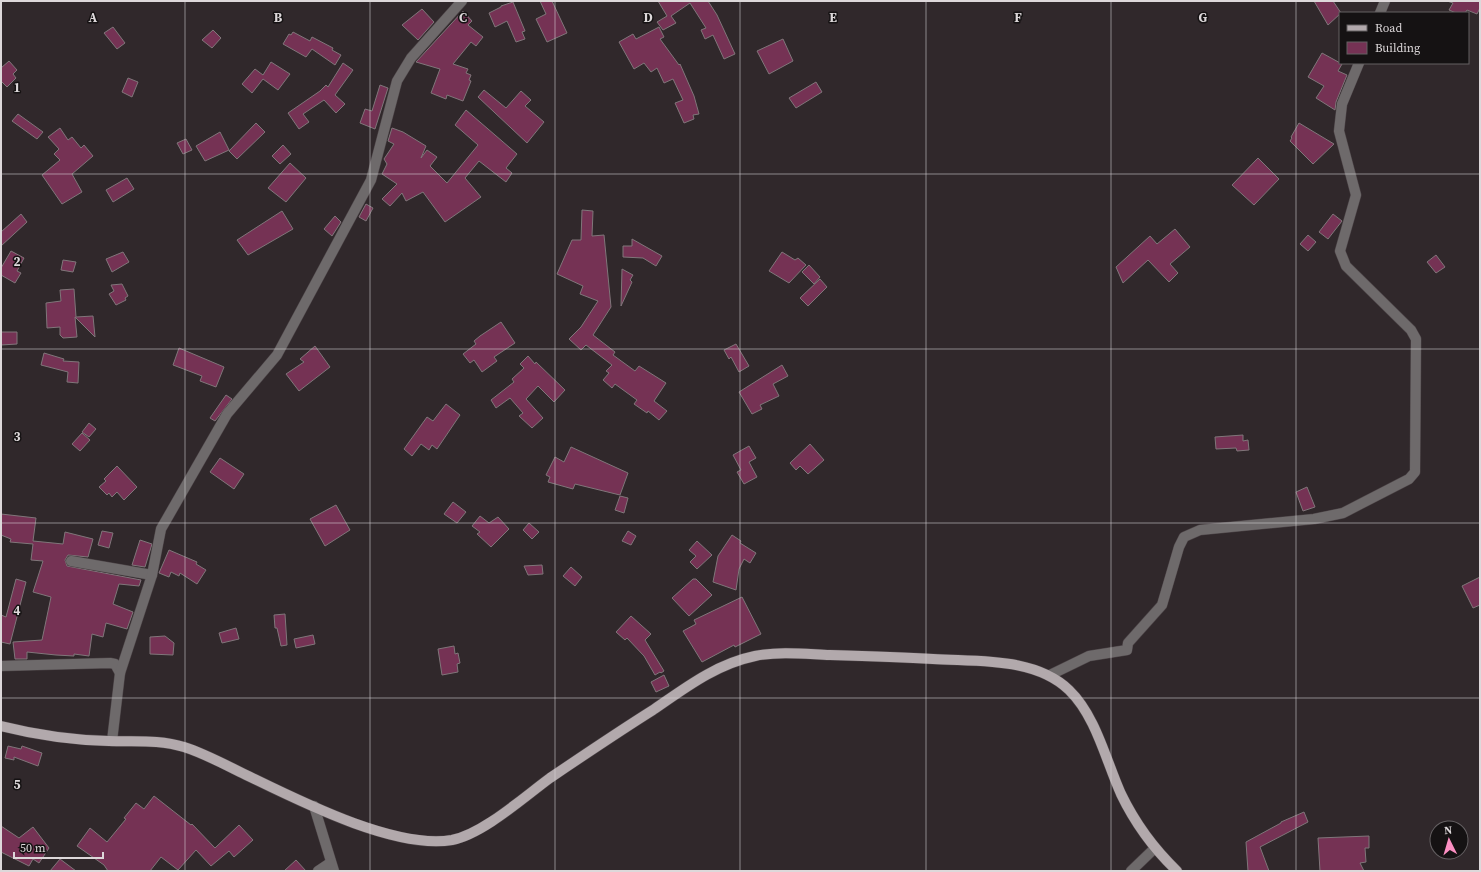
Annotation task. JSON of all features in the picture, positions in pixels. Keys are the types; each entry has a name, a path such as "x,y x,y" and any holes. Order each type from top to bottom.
{"main road":[{"path":"1,726 36,735 68,739 159,741 183,746 314,806 369,828 408,839 435,842 460,838 485,825 550,778 710,673 731,663 755,656 781,653 895,657 1027,667 1050,675 1071,692 1091,721 1121,794 1155,848 1177,871"}],"street":[{"path":"112,741 120,673 152,575 161,529 227,414 277,355 371,180 398,80 411,58 462,1"},
{"path":"1380,12 1385,1"},
{"path":"1050,675 1089,656 1127,650 1128,643 1162,605 1179,546 1184,536 1200,530 1314,519 1343,513 1409,479 1415,472 1416,339 1411,330 1346,266 1340,251 1356,195 1339,131 1342,104 1359,64"},
{"path":"71,561 152,575"},
{"path":"1,666 110,663 116,664 120,673"},
{"path":"314,806 332,867 318,871"},
{"path":"1131,871 1155,848"}],"building":[{"path":"540,1 552,1 567,33 547,42 536,19 546,14"},
{"path":"658,1 708,1 717,15 735,54 724,59 713,35 705,39 701,30 706,28 690,3 671,16 676,23 663,30 657,22 667,16"},
{"path":"1314,1 1333,1 1340,12 1328,25"},
{"path":"1447,1 1480,1 1480,8 1477,14 1467,10 1466,12 1454,12 1449,10 1453,3"},
{"path":"513,2 525,31 522,32 525,39 516,42 507,21 495,27 489,13 501,6"},
{"path":"422,9 434,22 418,40 402,25"},
{"path":"463,11 472,21 468,25 483,37 476,46 471,42 453,64 468,69 466,73 471,75 469,80 471,81 463,101 447,95 446,99 431,93 440,69 416,62"},
{"path":"113,27 125,43 117,49 104,33"},
{"path":"659,27 664,37 660,39 679,65 680,64 694,96 699,114 693,115 694,119 684,123 675,103 683,100 673,79 664,83 657,68 651,72 644,63 634,69 619,42 633,34 636,39"},
{"path":"213,30 221,38 212,48 202,40"},
{"path":"293,32 310,41 312,37 333,48 332,50 341,55 335,65 312,49 306,57 283,44 289,34 291,35"},
{"path":"783,39 793,61 769,74 757,51"},
{"path":"1322,53 1339,62 1339,64 1342,64 1338,71 1347,75 1336,102 1335,110 1316,98 1324,86 1308,77"},
{"path":"9,61 17,70 13,74 16,78 7,87 1,81 1,68"},
{"path":"271,62 290,74 278,90 263,79 252,93 242,84 255,69 263,75"},
{"path":"343,63 353,70 335,95 345,104 336,113 324,100 303,114 309,122 299,129 288,113 320,91 326,85 328,87"},
{"path":"128,78 138,82 132,97 122,92"},
{"path":"816,82 822,92 796,108 789,98"},
{"path":"380,85 388,88 375,129 360,123 365,109 372,111"},
{"path":"484,90 506,108 521,91 531,100 525,106 544,122 527,143 478,97"},
{"path":"466,110 517,154 506,168 512,173 506,182 479,161 465,178 481,197 445,222 423,192 406,201 402,193 390,206 382,199 397,184 382,174 387,164 384,159 394,144 388,141 392,128 403,132 426,146 421,158 427,150 437,157 430,166 447,183 478,145 455,125"},
{"path":"18,114 43,132 37,139 12,121"},
{"path":"256,123 265,132 237,159 229,151"},
{"path":"1299,123 1334,144 1313,164 1290,141"},
{"path":"60,128 68,140 72,137 81,148 84,145 93,156 72,174 82,192 62,204 42,175 60,160 54,154 59,149 48,137"},
{"path":"220,132 229,150 205,161 196,146"},
{"path":"186,139 192,150 183,154 177,143"},
{"path":"283,145 291,154 280,164 272,156"},
{"path":"1258,158 1279,179 1254,205 1232,185"},
{"path":"290,163 306,178 286,202 268,188"},
{"path":"127,178 134,189 113,202 106,190"},
{"path":"366,204 373,208 366,221 359,217"},
{"path":"582,210 593,211 592,236 604,235 611,307 593,335 615,352 613,355 635,371 639,366 666,383 654,401 667,411 659,420 648,411 647,413 634,404 637,400 615,384 612,388 603,380 609,373 606,371 612,365 586,345 581,350 569,339 581,327 598,301 580,294 583,286 557,274 572,240 581,240"},
{"path":"282,211 293,229 248,255 237,240"},
{"path":"21,214 27,222 1,246 1,232"},
{"path":"1333,214 1342,221 1328,239 1319,232"},
{"path":"335,216 341,222 332,236 324,229"},
{"path":"1175,229 1190,247 1170,264 1178,273 1169,282 1148,260 1123,283 1116,267 1150,236 1157,244"},
{"path":"1308,235 1316,242 1308,251 1300,244"},
{"path":"632,239 662,256 656,266 643,258 623,257 623,246 632,246"},
{"path":"11,251 24,258 17,271 21,273 15,283 1,275 1,268"},
{"path":"123,252 129,262 112,272 106,259"},
{"path":"782,252 795,260 798,258 806,265 789,283 769,271"},
{"path":"1436,255 1445,267 1436,273 1427,262"},
{"path":"63,260 76,262 73,272 61,270"},
{"path":"809,265 820,277 814,284 802,272"},
{"path":"622,269 633,275 630,280 632,282 621,306"},
{"path":"820,279 827,287 808,306 800,298"},
{"path":"122,284 128,296 125,298 126,300 116,305 109,294 114,291 111,285"},
{"path":"74,289 76,317 93,316 95,337 75,317 77,337 63,338 60,335 60,327 47,328 46,303 61,301 60,290"},
{"path":"501,322 515,343 494,357 497,361 482,372 474,360 470,363 463,354 476,344 474,341"},
{"path":"1,332 17,332 17,344 1,345"},
{"path":"736,344 749,366 739,372 731,357 729,359 724,350"},
{"path":"315,346 330,367 299,391 286,374 304,362 300,359"},
{"path":"179,348 224,367 216,387 200,381 202,376 173,365"},
{"path":"44,353 64,359 63,361 79,362 78,383 67,382 68,372 41,365"},
{"path":"528,356 565,390 554,402 538,386 526,399 543,418 532,428 519,416 523,413 510,398 496,408 491,400 514,382 512,379 524,368 520,364"},
{"path":"782,365 788,376 773,384 779,396 760,405 762,409 752,414 739,392"},
{"path":"226,395 232,399 215,421 210,418"},
{"path":"446,404 460,415 437,449 432,445 429,450 421,444 412,456 404,449 427,417 433,421"},
{"path":"89,423 96,429 89,437 82,432"},
{"path":"82,433 90,440 80,451 72,444"},
{"path":"1243,435 1243,441 1248,440 1249,450 1237,451 1236,448 1216,449 1215,437"},
{"path":"810,444 824,460 808,474 800,466 796,470 790,463"},
{"path":"749,446 756,458 749,462 757,477 744,484 737,472 741,470 733,455"},
{"path":"571,447 628,473 620,495 575,484 573,489 548,482 550,477 546,475 555,457 564,462"},
{"path":"220,458 244,474 234,489 210,472"},
{"path":"117,466 137,487 124,500 117,492 112,497 109,493 107,495 99,487 106,481 104,479"},
{"path":"1307,487 1315,507 1303,511 1296,492"},
{"path":"620,496 628,498 624,513 615,510"},
{"path":"453,502 466,512 457,523 444,514"},
{"path":"336,505 350,530 325,546 310,519"},
{"path":"1,514 36,518 33,541 63,544 65,532 93,539 88,557 68,555 65,560 67,566 141,580 139,586 119,584 113,604 133,612 127,629 106,623 103,637 92,634 89,656 27,652 27,659 15,659 13,642 42,640 51,597 33,592 43,561 31,560 33,544 10,542 11,539 1,535"},
{"path":"480,516 489,523 498,517 509,529 491,547 477,534 480,532 472,526"},
{"path":"529,523 539,532 532,539 523,530"},
{"path":"102,531 113,533 109,548 98,545"},
{"path":"628,531 636,536 631,545 622,541"},
{"path":"732,535 741,541 740,543 756,553 750,563 744,559 739,569 736,590 713,582 718,556"},
{"path":"140,540 152,544 145,567 132,565"},
{"path":"697,541 712,555 697,569 690,562 696,556 689,550"},
{"path":"169,550 197,562 196,564 206,570 197,584 180,573 179,576 171,572 169,577 159,573"},
{"path":"542,565 543,574 528,575 524,566"},
{"path":"571,567 582,577 575,586 563,576"},
{"path":"1480,577 1480,605 1473,608 1462,586"},
{"path":"16,579 26,582 10,644 1,642 1,615 6,617"},
{"path":"693,579 696,579 712,595 689,616 672,598"},
{"path":"742,597 761,634 735,647 734,645 702,662 683,631 696,624 694,620"},
{"path":"285,614 287,645 281,646 277,628 275,628 274,615"},
{"path":"631,616 651,634 645,640 664,671 661,673 660,672 655,675 644,656 627,638 625,640 616,632"},
{"path":"236,628 239,639 222,643 219,633"},
{"path":"313,635 315,644 296,648 294,639"},
{"path":"165,636 174,643 173,655 150,654 150,637"},
{"path":"454,646 455,654 458,653 460,663 457,664 458,672 442,675 438,649"},
{"path":"664,675 669,686 656,692 651,682"},
{"path":"8,746 21,749 22,746 42,753 38,766 14,757 14,760 5,758"},
{"path":"154,796 191,825 192,824 215,848 239,825 253,840 234,857 229,851 211,866 196,850 178,870 161,857 150,871 108,871 104,865 77,846 90,828 107,842 126,819 124,818 136,803 144,809"},
{"path":"1304,812 1308,822 1260,847 1269,871 1248,871 1246,842 1281,822"},
{"path":"1,826 19,838 33,827 49,848 39,863 33,859 29,866 1,852"},
{"path":"1369,836 1369,848 1365,848 1366,862 1360,863 1364,871 1320,871 1318,838"},
{"path":"60,859 76,871 50,871"},
{"path":"296,860 306,871 284,871"}]}
